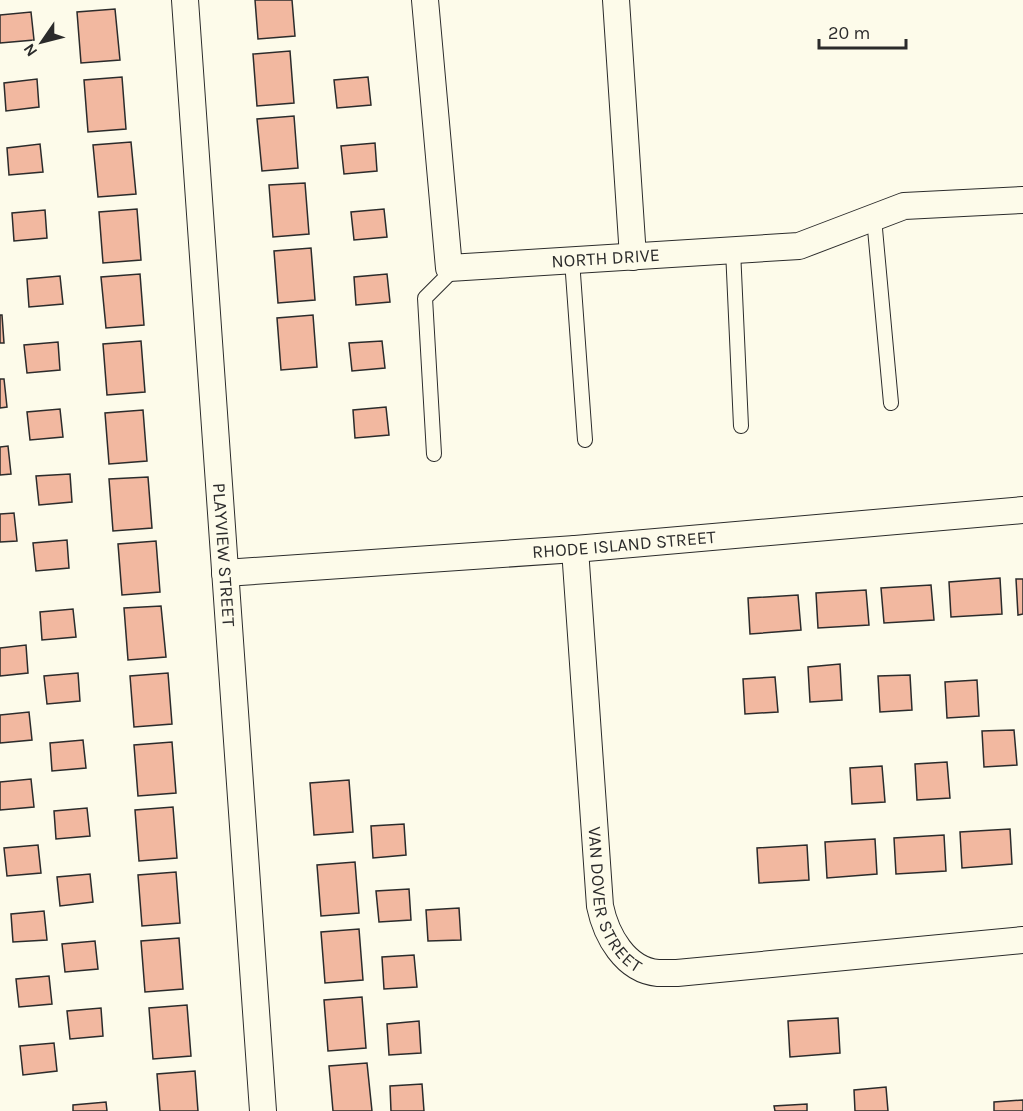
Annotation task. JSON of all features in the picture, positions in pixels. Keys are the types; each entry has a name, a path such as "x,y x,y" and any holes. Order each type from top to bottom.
{"street":[{"name":"PLAYVIEW STREET","path":"185,0 263,1111"},
{"path":"425,0 449,268 455,267"},
{"path":"616,0 633,257"},
{"name":"NORTH DRIVE","path":"455,267 799,246 904,206 1023,200"},
{"name":"RHODE ISLAND STREET","path":"225,573 575,549 1023,510"},
{"name":"VAN DOVER STREET","path":"575,549 600,906 604,923 623,955 641,969 657,973 677,973 1023,940"}],"lane":[{"path":"874,218 891,403"},
{"path":"733,250 741,426"},
{"path":"572,260 585,440"},
{"path":"434,454 425,298 455,267"}],"building":[{"path":"255,0 292,0 295,36 258,39"},
{"path":"115,9 120,60 81,63 77,12"},
{"path":"31,12 34,40 0,43 0,15"},
{"path":"290,51 294,103 257,106 253,54"},
{"path":"122,77 126,129 88,132 84,80"},
{"path":"368,77 371,105 337,108 334,80"},
{"path":"37,79 39,107 6,111 4,83"},
{"path":"294,116 298,168 262,171 257,119"},
{"path":"131,142 136,194 98,197 93,145"},
{"path":"375,143 377,171 344,174 341,146"},
{"path":"40,144 43,172 9,175 7,148"},
{"path":"305,183 309,234 273,237 269,185"},
{"path":"137,209 141,260 103,263 99,212"},
{"path":"384,209 387,237 354,240 351,212"},
{"path":"45,210 47,238 14,241 12,213"},
{"path":"311,248 315,300 278,303 274,251"},
{"path":"140,274 144,325 106,328 101,277"},
{"path":"387,274 390,302 356,305 354,277"},
{"path":"60,276 63,304 29,307 27,279"},
{"path":"0,315 2,315 4,343 0,343"},
{"path":"313,315 317,367 281,370 277,318"},
{"path":"141,341 145,392 107,395 103,344"},
{"path":"382,341 385,368 352,371 349,343"},
{"path":"58,342 60,370 27,373 24,345"},
{"path":"0,379 4,379 7,407 0,408"},
{"path":"386,407 389,435 355,438 353,410"},
{"path":"60,409 63,437 30,440 27,412"},
{"path":"143,410 147,461 109,464 105,413"},
{"path":"8,446 11,474 0,475 0,447"},
{"path":"70,474 72,502 39,505 36,476"},
{"path":"148,477 152,528 113,531 109,479"},
{"path":"14,513 17,541 0,542 0,514"},
{"path":"67,540 69,568 36,571 33,543"},
{"path":"156,541 160,592 122,595 118,544"},
{"path":"1000,578 1002,614 951,617 949,582"},
{"path":"1016,579 1023,579 1023,614 1018,615"},
{"path":"931,585 934,620 884,623 881,588"},
{"path":"866,590 869,625 818,628 816,593"},
{"path":"798,595 801,630 750,634 748,598"},
{"path":"161,606 166,657 128,660 124,608"},
{"path":"73,609 76,637 42,640 40,612"},
{"path":"26,645 28,673 0,676 0,648"},
{"path":"840,664 842,700 810,702 808,667"},
{"path":"78,673 80,701 47,704 44,676"},
{"path":"168,673 172,724 134,727 130,676"},
{"path":"910,675 912,710 880,712 878,676"},
{"path":"775,677 778,712 745,714 743,679"},
{"path":"977,680 979,716 947,718 945,682"},
{"path":"29,712 32,740 0,743 0,715"},
{"path":"1014,730 1017,765 984,767 982,731"},
{"path":"83,740 86,768 52,771 50,743"},
{"path":"172,742 176,793 138,796 134,745"},
{"path":"947,762 950,798 917,800 915,764"},
{"path":"882,766 885,802 852,804 850,768"},
{"path":"31,779 34,807 0,810 0,782"},
{"path":"349,780 353,832 314,835 310,783"},
{"path":"173,807 177,858 139,861 135,810"},
{"path":"87,808 90,836 56,839 54,811"},
{"path":"404,824 406,855 373,858 371,826"},
{"path":"1010,829 1012,864 962,868 960,832"},
{"path":"944,835 946,871 896,874 894,838"},
{"path":"875,839 877,874 827,878 825,842"},
{"path":"38,845 41,873 7,876 4,848"},
{"path":"807,845 809,880 759,883 757,848"},
{"path":"355,862 359,913 321,916 317,865"},
{"path":"176,872 180,923 142,926 138,875"},
{"path":"90,874 93,902 60,906 57,877"},
{"path":"409,889 411,920 379,922 376,891"},
{"path":"459,908 461,940 428,941 426,910"},
{"path":"44,911 47,940 13,942 11,914"},
{"path":"359,929 363,980 325,983 321,932"},
{"path":"179,938 183,989 145,992 141,941"},
{"path":"95,941 98,969 65,972 62,944"},
{"path":"414,955 417,987 384,989 382,957"},
{"path":"49,976 52,1004 19,1007 16,979"},
{"path":"362,997 366,1048 328,1051 324,1000"},
{"path":"187,1005 191,1056 153,1059 149,1008"},
{"path":"101,1008 103,1036 70,1039 67,1011"},
{"path":"838,1018 840,1053 790,1057 788,1021"},
{"path":"419,1021 421,1053 389,1055 387,1024"},
{"path":"54,1043 57,1071 23,1075 20,1046"},
{"path":"367,1063 372,1111 333,1111 329,1066"},
{"path":"195,1071 198,1111 160,1111 157,1074"},
{"path":"422,1084 424,1111 391,1111 390,1086"},
{"path":"886,1087 888,1111 855,1111 854,1090"},
{"path":"1023,1100 1023,1111 994,1111 994,1102"},
{"path":"106,1102 107,1111 73,1111 73,1105"},
{"path":"807,1104 807,1111 775,1111 774,1106"}]}
